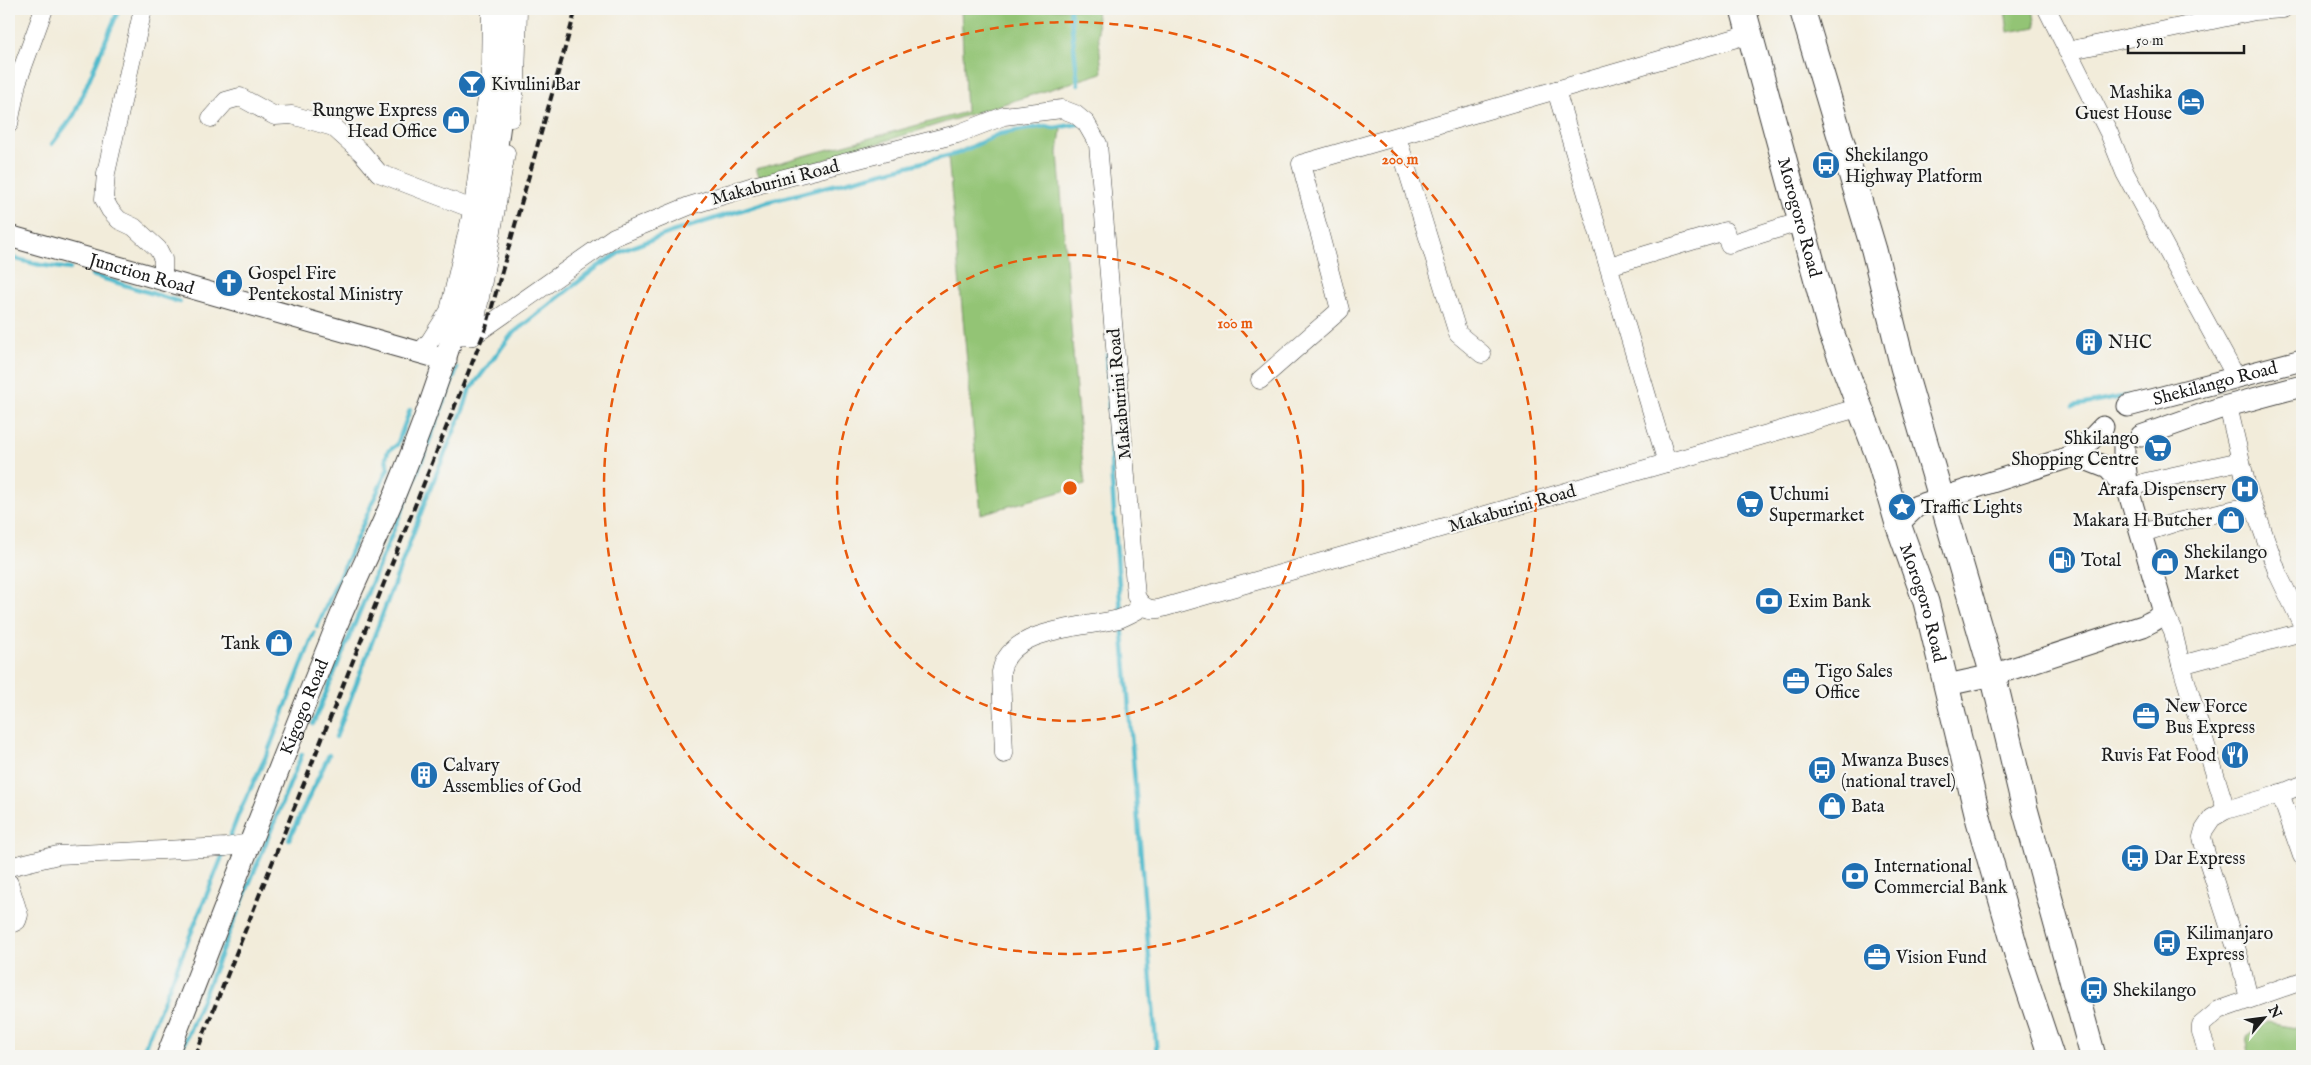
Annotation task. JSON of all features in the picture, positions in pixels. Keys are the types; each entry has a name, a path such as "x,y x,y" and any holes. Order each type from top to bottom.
{"highway":[{"name":"Morogoro Road","path":"1743,9 1832,332 1878,455 1898,524 1926,602 1979,821 2017,954 2051,1056"},
{"path":"1802,9 1874,250 1903,367 1993,675 2025,809 2093,1056"}],"main road":[{"name":"Kigogo Road","path":"167,1056 331,638 393,500 446,360 471,278 479,211 502,107 505,9"},
{"name":"Junction Road","path":"9,236 163,278 446,360"},
{"name":"Shekilango Road","path":"2128,406 2302,360"},
{"name":"Shekilango Road","path":"2133,441 2224,407 2302,386"},
{"path":"1947,685 1993,675 2143,626 2156,620 2163,609 2128,490 2124,456 2143,427 2141,417 2136,410 2128,406 2119,406 2110,410 2105,417 2104,434 2117,445 2133,441"},
{"path":"1898,524 1917,506 2042,468 2075,455 2103,427"},
{"path":"2075,455 2108,468 2128,490"}],"street":[{"path":"9,124 17,84 44,9"},
{"path":"143,9 106,173 104,198 118,220 134,227 158,249 163,259 163,278"},
{"path":"420,352 430,341 449,311 479,211 490,74 491,9"},
{"path":"452,337 474,336 500,196 516,80 518,9"},
{"path":"2047,9 2108,133 2125,173 2236,376"},
{"path":"2067,50 2209,15 2283,9"},
{"path":"1260,380 1340,310 1301,164 1750,34"},
{"path":"1556,90 1667,463"},
{"path":"211,118 226,102 240,97 275,116 292,115 333,127 362,153 379,173 408,186 479,211"},
{"name":"Makaburini Road","path":"474,336 614,238 690,206 753,186 956,134 1004,116 1062,110 1075,114 1086,123 1095,135 1099,149 1135,590 1136,596 1143,607 1156,610 1861,408"},
{"path":"1397,136 1458,334 1482,354"},
{"path":"1608,266 1725,231 1729,244 1802,221"},
{"path":"2224,407 2236,462 2250,506 2286,594 2302,624"},
{"path":"2224,407 2247,487 2286,594"},
{"path":"2128,490 2146,482 2236,462"},
{"path":"2140,534 2177,522 2250,506"},
{"path":"1004,754 1001,672 1002,664 1012,649 1035,636 1121,618 1143,607"},
{"path":"2163,609 2173,631 2181,665 2226,810"},
{"path":"2181,665 2302,632"},
{"path":"2249,999 2239,957 2203,844 2204,830 2207,823 2226,810 2302,785"},
{"path":"2280,793 2302,856"},
{"path":"9,867 58,855 226,847 250,843"},
{"path":"9,883 19,916 17,921 9,925"},
{"path":"2209,1056 2201,1033 2201,1025 2219,1010 2302,981"}],"green space":[{"path":"961,9 1096,9 1102,73 761,180 756,169 966,112"},
{"path":"2005,9 2033,9 2036,27 2008,32"},
{"path":"1043,126 1061,129 1058,153 1085,485 981,514 948,156 998,133"},
{"path":"2267,1022 2302,1028 2302,1056 2250,1056 2246,1037"}],"waterway":[{"path":"52,144 74,115 119,9"},
{"path":"1070,9 1078,84"},
{"path":"480,86 482,64"},
{"path":"336,737 469,391 512,334 596,268 622,251 672,232 767,202 959,153 999,134 1045,126 1054,128 1078,124"},
{"path":"9,257 40,265 70,269"},
{"path":"92,275 180,302"},
{"path":"1107,355 1112,482 1121,614"},
{"path":"313,724 414,481 457,368"},
{"path":"2074,406 2127,396"},
{"path":"317,627 388,468 386,458 388,451 397,445 410,410"},
{"path":"1122,622 1157,1056"},
{"path":"269,749 314,633"},
{"path":"228,842 239,813 268,752"},
{"path":"179,1056 302,754"},
{"path":"289,839 329,755"},
{"path":"141,1056 224,852"}],"railway":[{"path":"195,1056 486,328 576,9"}],"place":[{"name":"Kivulini Bar","path":"472,84"},
{"name":"Mashika Guest House","path":"2191,102"},
{"name":"Rungwe Express Head Office","path":"456,120"},
{"name":"Shekilango Highway Platform","path":"1826,165"},
{"name":"Gospel Fire Pentekostal Ministry","path":"229,283"},
{"name":"NHC","path":"2089,342"},
{"name":"Shkilango Shopping Centre","path":"2158,448"},
{"name":"Arafa Dispensery","path":"2245,489"},
{"name":"Uchumi Supermarket","path":"1750,504"},
{"name":"Traffic Lights","path":"1902,507"},
{"name":"Makara H Butcher","path":"2231,520"},
{"name":"Total","path":"2062,560"},
{"name":"Shekilango Market","path":"2165,562"},
{"name":"Exim Bank","path":"1769,601"},
{"name":"Tank","path":"279,643"},
{"name":"Tigo Sales Office","path":"1796,681"},
{"name":"New Force Bus Express","path":"2146,716"},
{"name":"Ruvis Fat Food","path":"2235,755"},
{"name":"Mwanza Buses (national travel)","path":"1822,770"},
{"name":"Calvary Assemblies of God","path":"424,775"},
{"name":"Bata","path":"1832,806"},
{"name":"Dar Express","path":"2135,858"},
{"name":"International Commercial Bank","path":"1855,876"},
{"name":"Kilimanjaro Express","path":"2167,943"},
{"name":"Vision Fund","path":"1877,957"},
{"name":"Shekilango","path":"2094,990"}]}
